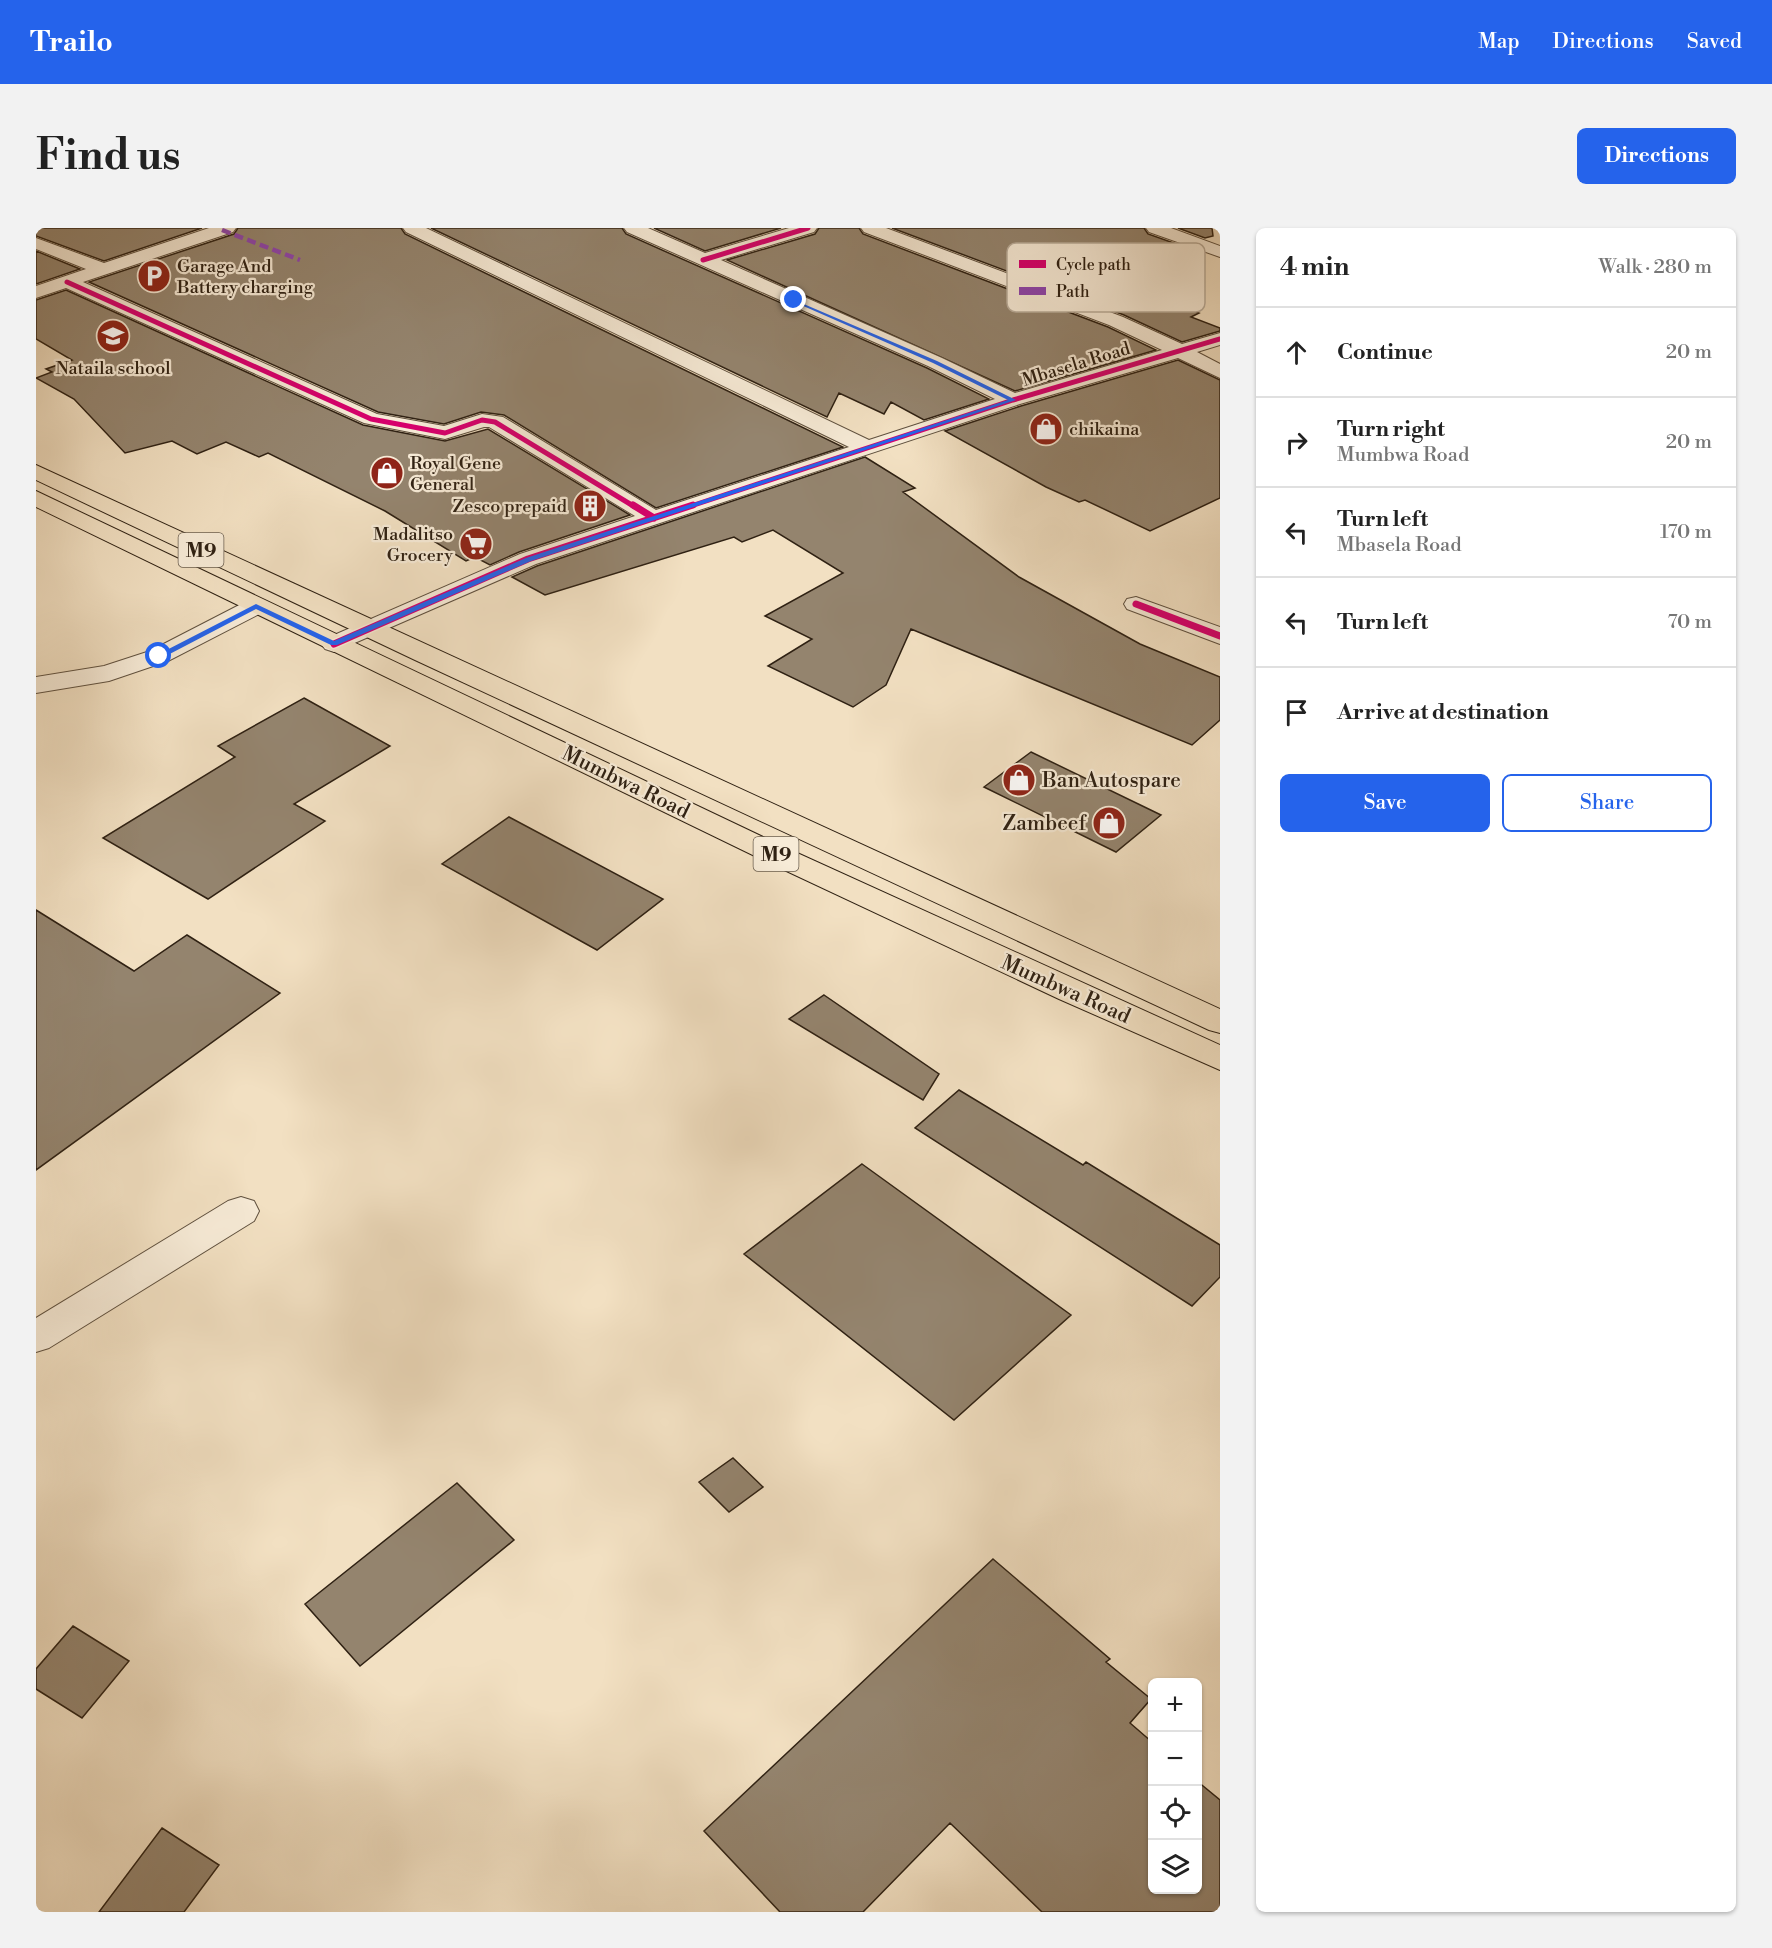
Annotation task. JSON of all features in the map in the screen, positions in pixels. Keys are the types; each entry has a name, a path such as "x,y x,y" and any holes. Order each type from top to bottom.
{"main road":[{"name":"Mumbwa Road","path":"36,472 366,628 1220,1022"},
{"name":"Mumbwa Road","path":"36,498 334,644 959,942 1220,1058"}],"street":[{"path":"36,292 227,228"},
{"path":"412,228 869,448"},
{"path":"633,228 935,362 1013,400"},
{"path":"703,260 808,228"},
{"path":"870,228 1007,280"},
{"path":"1155,228 1196,243"},
{"path":"36,243 103,269"},
{"path":"1205,246 1220,252"},
{"path":"68,282 371,419 445,433 482,420 495,422 654,518"},
{"path":"1092,312 1116,321 1220,372"},
{"name":"Mbasela Road","path":"334,644 366,628 528,559 1013,400 1220,339"},
{"path":"1136,604 1220,636"},
{"path":"36,685 109,673 159,656 256,606"},
{"path":"36,1337 241,1211"}],"building":[{"path":"36,228 202,228 104,261 36,236"},
{"path":"238,228 401,228 405,234 843,447 656,508 504,415 481,412 444,424 378,412 89,282 234,234"},
{"path":"431,228 622,228 626,234 927,368 989,399 924,420 891,402 884,414 839,393 827,417"},
{"path":"654,228 781,228 705,251"},
{"path":"819,228 859,228 863,234 1007,289 1007,312 1068,312 1108,327 1156,350 1015,391 727,260 815,234"},
{"path":"892,228 1144,228 1148,234 1174,243 1007,243 1007,271"},
{"path":"1178,228 1212,228 1213,236 1205,238"},
{"path":"36,251 80,269 36,284"},
{"path":"66,290 363,425 445,441 488,429 630,515 519,552 490,565 475,557 466,561 385,511 268,453 259,457 226,442 197,454 172,441 125,453 74,399 36,378 52,372 46,369 72,360 36,339 36,300"},
{"path":"1116,312 1197,312 1199,313 1191,317 1220,328 1220,331 1182,342"},
{"path":"1178,360 1220,380 1220,498 1150,531 1085,500 1079,502 1046,487 945,431 1021,406"},
{"path":"865,457 915,488 903,492 1019,577 1140,644 1220,677 1220,720 1192,745 911,629 886,685 853,707 768,666 812,639 765,616 843,573 773,530 742,542 734,537 545,595 512,577 537,566"},
{"path":"304,698 390,746 294,804 325,821 208,899 103,838 235,757 218,746"},
{"path":"1031,752 1161,815 1116,852 984,787"},
{"path":"509,817 663,899 597,950 442,864"},
{"path":"36,910 134,971 187,935 280,993 36,1170"},
{"path":"824,995 939,1074 923,1100 789,1019"},
{"path":"959,1090 1083,1165 1086,1162 1220,1245 1220,1277 1192,1306 915,1128"},
{"path":"862,1164 1071,1315 954,1420 744,1254"},
{"path":"733,1458 763,1487 729,1512 699,1482"},
{"path":"457,1483 514,1540 360,1666 305,1604"},
{"path":"993,1559 1110,1659 1106,1662 1148,1697 1148,1702 1130,1723 1148,1739 1148,1894 1202,1894 1202,1785 1220,1800 1220,1912 1042,1912 950,1823 863,1912 780,1912 704,1831"},
{"path":"73,1626 129,1661 82,1718 36,1689 36,1669"},
{"path":"162,1828 219,1865 184,1912 99,1912"}],"marked path":[{"path":"222,230 300,260"}],"cycle path":[{"path":"703,260 808,228"},
{"path":"67,282 371,419 445,433 482,420 495,422 654,518"},
{"path":"334,644 528,559 1013,400 1220,339"},
{"path":"1136,604 1220,636"}],"place":[{"name":"Garage And Battery charging","path":"154,276"},
{"name":"Nataila school","path":"113,336"},
{"name":"chikaina","path":"1046,429"},
{"name":"Royal Gene General","path":"387,473"},
{"name":"Zesco prepaid","path":"590,506"},
{"name":"Madalitso Grocery","path":"476,544"},
{"name":"Ban Autospare","path":"1019,780"},
{"name":"Zambeef","path":"1109,823"}],"route":[{"path":"159,656 256,606 334,644 366,628 528,559 1013,400 935,362 794,300"}]}
